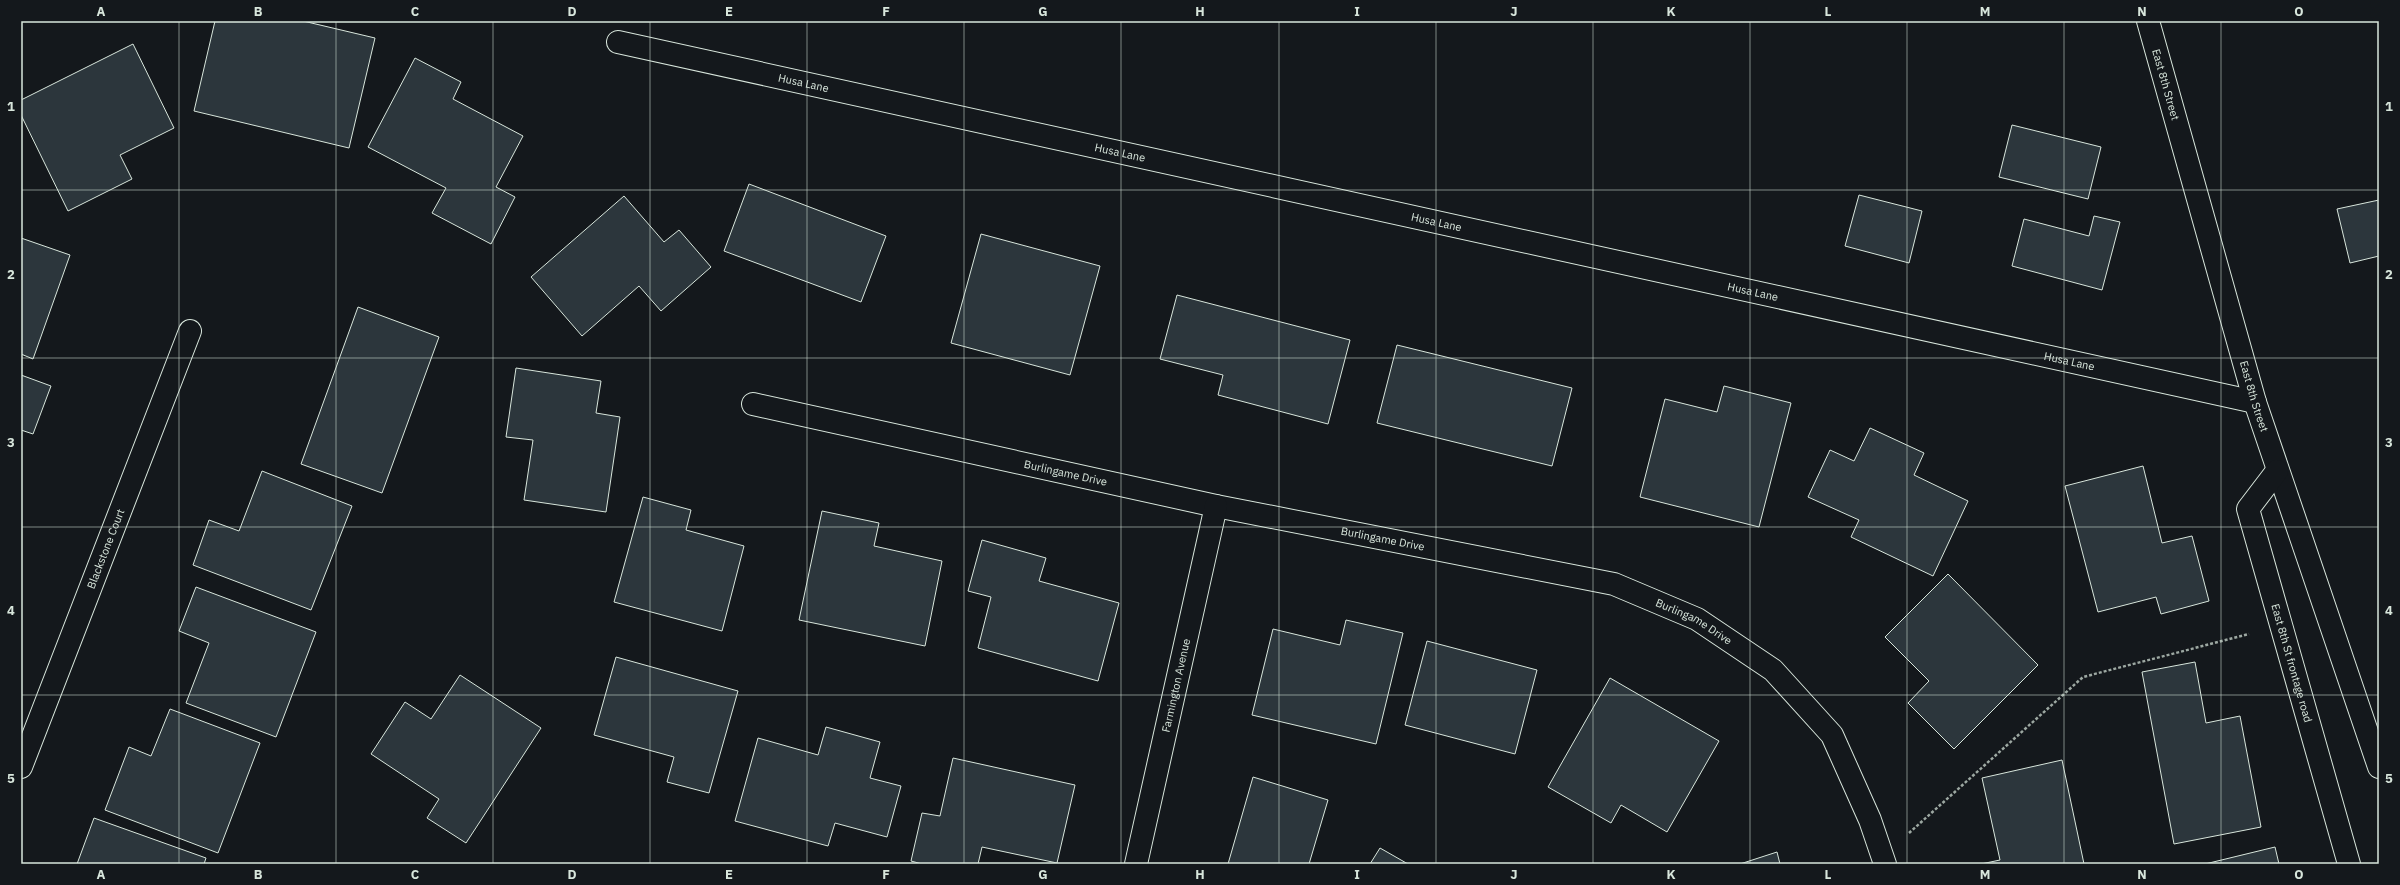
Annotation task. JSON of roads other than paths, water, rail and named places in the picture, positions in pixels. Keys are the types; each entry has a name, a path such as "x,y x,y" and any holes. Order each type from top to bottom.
{"street":[{"name":"East 8th Street","path":"2148,21 2255,402 2277,471 2379,767"},
{"name":"Husa Lane","path":"618,42 2255,402"},
{"name":"Blackstone Court","path":"21,767 190,331"},
{"name":"Burlingame Drive","path":"753,404 1216,506 1614,584 1697,619 1773,670 1832,735 1870,820 1883,860"},
{"name":"East 8th St frontage road","path":"2277,471 2248,509 2349,864"},
{"name":"Farmington Avenue","path":"1136,864 1216,506"}]}
